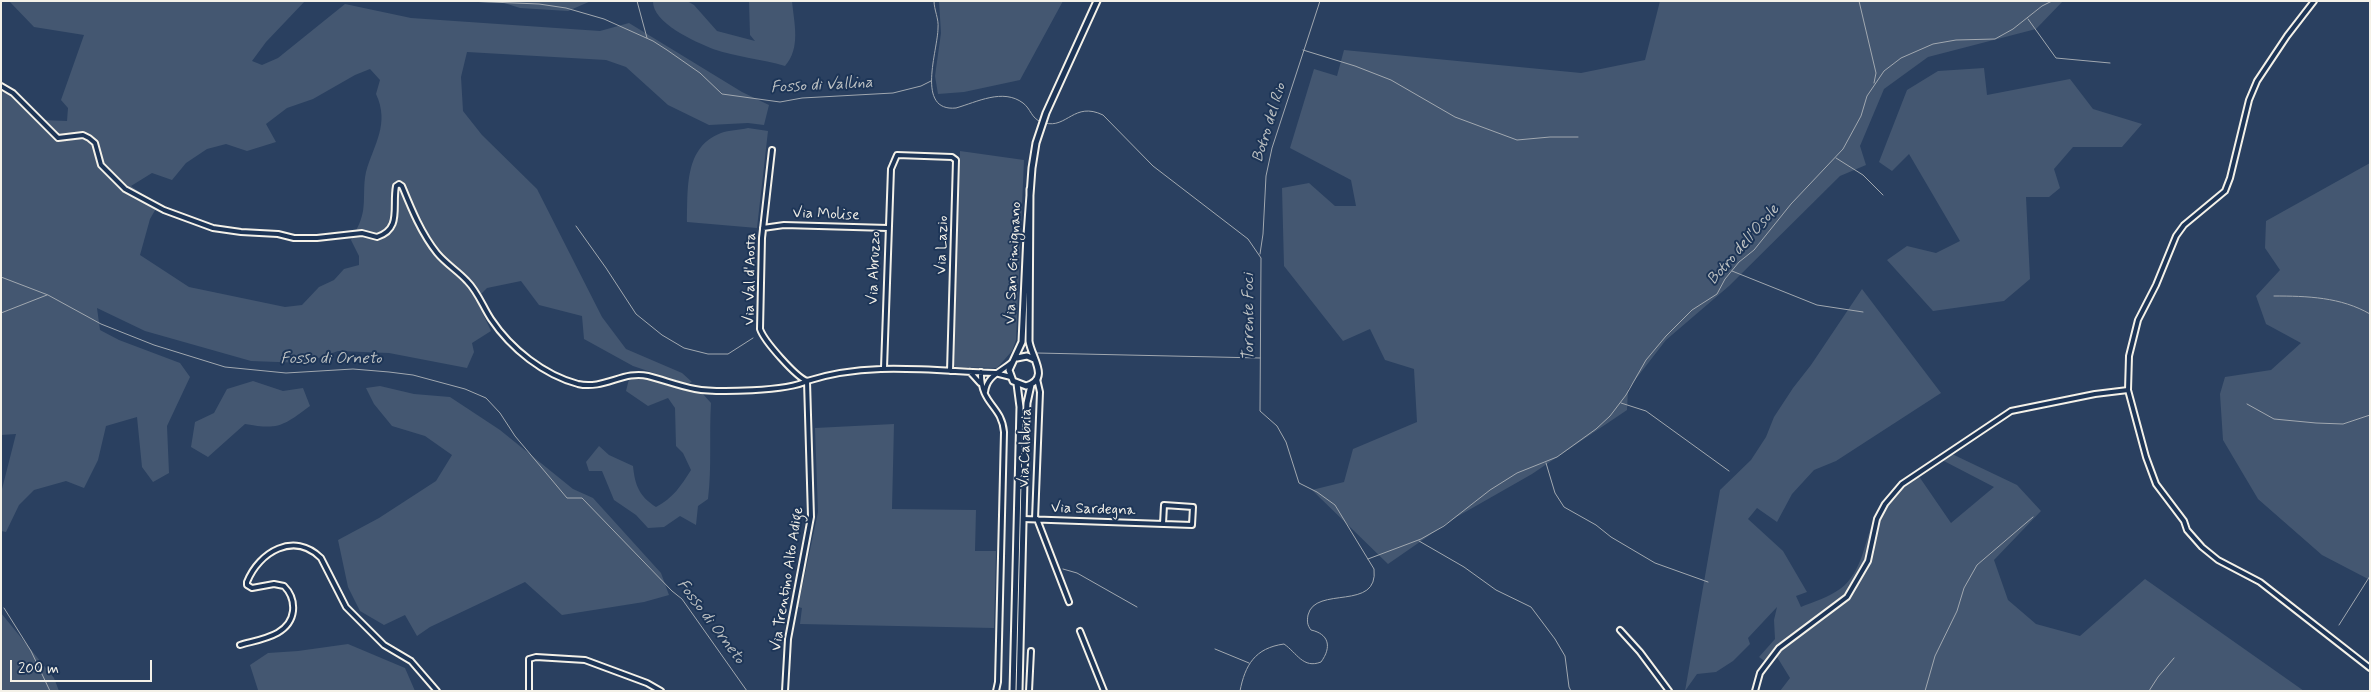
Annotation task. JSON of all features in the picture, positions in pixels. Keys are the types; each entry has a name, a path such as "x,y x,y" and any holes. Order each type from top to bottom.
{"main road":[{"path":"1030,189 1032,162 1046,114 1097,1"},
{"name":"Via San Gimignano","path":"1016,358 1022,338 1030,189"},
{"name":"Via San Gimignano","path":"1030,189 1029,341 1034,359 1039,368 1037,379"},
{"path":"1013,691 1020,412 1017,384 1010,377 1009,370 1011,363 1016,358 1027,356 1034,359"},
{"path":"1019,691 1026,407 1031,385 1037,379"},
{"path":"1017,384 1031,385"}],"street":[{"path":"2314,1 2286,36 2257,81 2249,100 2230,178 2225,191 2184,225 2176,236 2156,285 2138,320 2129,356 2128,390 2146,457 2156,484 2184,521 2187,530 2202,547 2218,560 2260,582 2370,668"},
{"path":"1,86 13,93 58,138 82,136 89,138 95,143 101,165 116,182 146,202 213,228 241,232 266,232 305,239 362,232 377,237 390,230 395,219 396,186 399,184 402,186 412,211 436,252 452,269 467,280 480,297 492,320 504,335 517,349 537,365 558,377 579,384 597,386 637,373 698,390 786,388 828,374 884,368 983,372 1010,377"},
{"name":"Via Val d'Aosta","path":"772,150 763,228 760,329 798,376 808,381"},
{"name":"Via Lazio","path":"891,169 897,155 954,157 956,160 950,371"},
{"name":"Via Abruzzo","path":"884,368 891,169"},
{"name":"Via Molise","path":"763,228 778,225 888,228"},
{"path":"984,395 987,383 995,373 1011,363"},
{"path":"970,372 981,384"},
{"path":"983,372 987,383"},
{"path":"983,372 981,384 984,395 1000,416 1004,432 998,680 996,691"},
{"name":"Via Calabria","path":"1037,379 1040,392 1036,519 1069,602"},
{"name":"Via Trentino Alto Adige","path":"785,691 788,639 811,517 808,381"},
{"path":"1756,691 1760,674 1779,648 1847,597 1868,561 1872,550 1872,531 1877,519 1885,504 1902,484 2010,411 2095,394 2128,390"},
{"name":"Via Sardegna","path":"1023,519 1192,526 1193,507 1164,506 1163,524"},
{"path":"240,645 277,633 287,627 290,622 294,607 292,598 284,586 274,584 252,588 247,585 247,582 257,566 275,548 280,546 299,546 317,554 321,558 346,607 384,645 410,662 437,691"},
{"path":"1080,630 1104,691"},
{"path":"1620,630 1640,652 1669,691"},
{"path":"1029,691 1031,651"},
{"path":"529,691 528,659 536,657 585,660 647,683 661,691"}],"shaded area":[{"path":"9,1 305,1 266,42 252,61 262,65 278,58 345,4 411,18 600,31 629,23 742,92 769,105 764,125 748,123 709,125 668,105 626,67 606,60 467,52 461,77 463,111 482,135 537,189 602,317 626,349 682,373 692,382 687,384 633,366 584,339 582,316 539,305 521,281 487,288 476,299 491,331 472,343 474,352 467,368 389,353 338,351 304,363 251,361 145,331 97,308 100,330 119,340 180,363 190,377 167,426 169,473 153,482 142,467 137,417 106,426 98,460 84,488 66,481 34,490 19,505 6,532 1,531 1,493 16,434 1,435 1,92 14,94 40,120 67,121 68,108 61,100 84,35 34,27","holes":["370,69 380,80 376,94 380,105 381,124 366,172 362,215 351,240 359,256 359,265 344,269 334,280 319,287 302,305 285,307 189,287 140,255 150,219 158,205 131,186 152,173 172,180 186,163 207,149 226,144 247,151 276,142 266,124 287,108 313,99 355,75"]},
{"path":"498,1 591,1 568,11 520,8"},
{"path":"653,1 687,1 694,5 717,31 755,41 750,35 749,1 792,1 795,43 790,59 785,66 731,54 696,42 667,24 655,9"},
{"path":"939,1 1063,1 1020,80 964,92 938,94 935,76 941,33"},
{"path":"1660,1 2063,1 2036,29 1928,57 1884,89 1860,146 1866,165 1840,176 1729,286 1666,340 1628,389 1627,410 1532,474 1453,519 1388,564 1312,490 1344,482 1353,449 1417,422 1414,369 1385,360 1370,329 1343,341 1284,266 1282,188 1309,183 1335,206 1356,206 1351,180 1290,148 1314,69 1337,76 1344,50 1581,73 1645,60"},
{"path":"1984,68 1987,95 2070,79 2093,109 2142,124 2122,147 2073,147 2054,169 2060,188 2049,197 2026,197 2030,279 2004,301 1933,311 1887,260 1907,246 1936,253 1960,241 1909,154 1892,171 1879,162 1907,90 1938,71"},
{"path":"748,128 768,131 757,228 687,222 690,170 700,148 709,139 721,133"},
{"path":"960,151 1024,160 1016,340 1012,351 997,368 956,367 954,365"},
{"path":"2370,163 2370,580 2322,555 2258,499 2223,440 2220,394 2225,377 2271,370 2301,343 2266,324 2256,296 2280,270 2265,248 2266,221"},
{"path":"1862,289 1941,393 1836,461 1814,470 1792,494 1777,522 1757,508 1748,519 1783,551 1807,592 1796,596 1801,607 1831,594 1848,582 1862,556 1871,526 1883,503 1892,492 1916,472 1951,523 1994,487 1942,460 1952,454 2017,485 2041,511 1994,560 2008,600 2036,624 2080,636 2145,579 2304,691 1780,691 1790,678 1774,652 1766,662 1759,657 1775,639 1774,620 1777,607 1748,638 1750,644 1733,661 1716,672 1697,674 1685,691 1720,490 1751,460 1766,437 1774,417"},
{"path":"641,376 703,394 711,403 708,499 698,506 696,525 680,516 664,527 648,528 636,515 614,500 602,471 589,471 586,462 599,446 609,455 633,466 639,489 646,499 656,507 676,491 691,470 683,453 676,446 675,408 668,398 648,406 626,391 629,379"},
{"path":"253,381 283,391 303,388 310,406 280,425 266,427 245,424 208,457 191,447 195,422 214,413 227,389"},
{"path":"380,386 414,394 450,397 500,430 573,489 593,498 661,573 669,595 644,602 562,615 525,582 430,627 417,636 405,615 384,625 360,611 348,587 338,540 379,518 436,481 452,455 425,436 392,426 374,404 366,388"},
{"path":"894,424 892,509 976,510 975,551 996,551 994,628 800,624 802,608 798,607 818,512 815,428"},
{"path":"1,613 54,678 59,691 1,691"},
{"path":"348,644 405,668 415,691 258,690 250,665 268,653"}],"waterway":[{"name":"Fosso di Vallina","path":"466,1 539,4 566,8 604,19 653,41 700,73 722,94 780,102 802,98 893,93 921,86 931,81"},
{"path":"637,1 647,38"},
{"name":"Torrente Foci","path":"934,1 938,25 932,90 936,100 943,107 956,108 999,96 1007,97 1023,103 1035,118 1041,122"},
{"name":"Botro del Rio","path":"1260,254 1266,176 1272,148 1320,1"},
{"path":"1859,1 1876,73 1874,83"},
{"name":"Botro dell'Osole","path":"1368,559 1421,539 1444,526 1490,490 1517,473 1557,457 1596,429 1610,416 1626,395 1646,360 1666,336 1692,310 1717,294 1725,279 1739,262 1754,250 1791,204 1843,149 1861,116 1867,96 1884,71 1901,58 1933,44 1956,40 1995,39 2013,29 2042,6 2052,1"},
{"path":"2028,19 2056,58 2110,63"},
{"path":"1303,50 1355,66 1391,80 1455,117 1517,140 1578,137"},
{"name":"Torrente Foci","path":"1045,123 1053,124 1085,111 1103,115 1153,166 1248,239 1261,258 1260,411 1277,426 1286,442 1299,483 1317,492 1335,505 1374,569 1373,582 1367,590 1357,595 1322,601 1313,606 1308,615 1308,623 1311,630 1322,635 1327,642 1327,651 1321,662 1315,664 1305,662 1284,644 1274,646 1266,649 1253,659 1245,673 1240,691"},
{"path":"1836,158 1863,175 1883,195"},
{"path":"576,226 636,314 662,335 684,348 708,354 728,354 753,338"},
{"path":"1732,271 1817,305 1863,312"},
{"name":"Fosso di Orneto","path":"1,277 48,295 101,324 154,345 225,367 286,373 353,369 389,372 413,375 465,389 486,398 567,498 582,498 682,599 747,691"},
{"path":"1,313 47,295"},
{"path":"2274,296 2299,296 2336,301 2359,308 2370,314"},
{"path":"1037,353 1260,358"},
{"path":"1621,403 1646,411 1729,471"},
{"path":"2247,404 2274,419 2316,423 2343,424 2370,415"},
{"path":"1546,463 1555,493 1564,507 1655,563 1708,582"},
{"path":"1925,691 1935,656 1957,611 1964,588 1977,565 2033,517"},
{"path":"1419,541 1464,567 1496,590 1531,607 1565,656 1571,691"},
{"path":"1063,569 1077,573 1137,607"},
{"path":"2339,625 2370,576"},
{"path":"4,608 31,651 50,691"},
{"path":"1215,649 1249,663"},
{"path":"2149,691 2174,658"}]}
